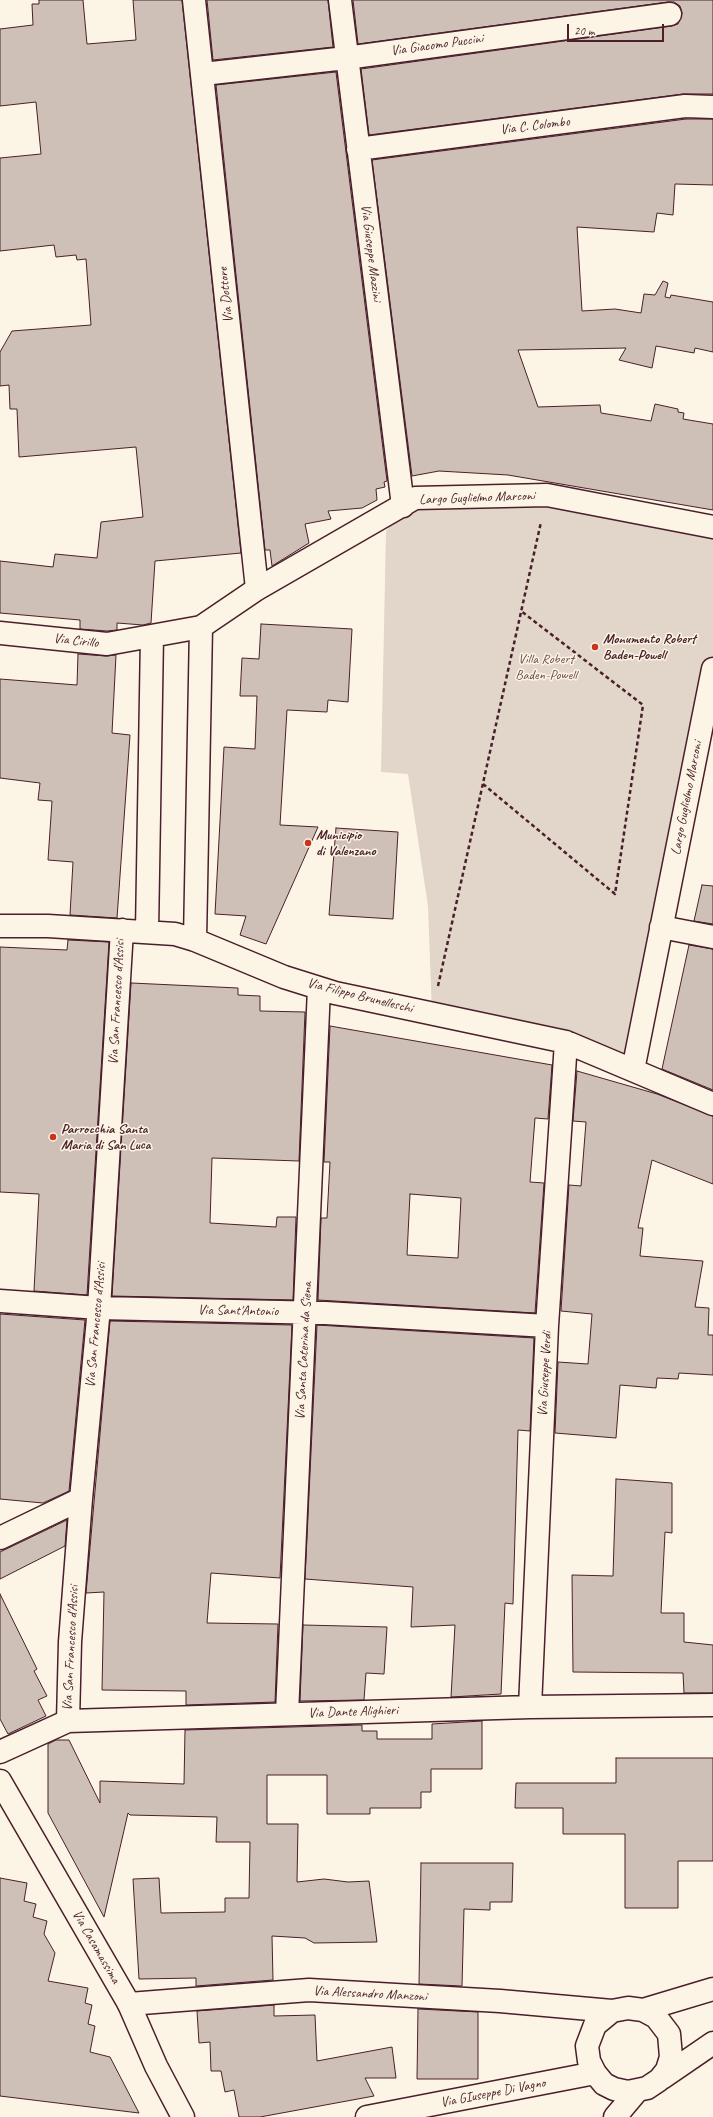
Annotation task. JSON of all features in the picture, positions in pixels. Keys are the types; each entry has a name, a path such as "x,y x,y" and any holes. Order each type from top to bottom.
{"street":[{"name":"Via Dottore","path":"194,0 257,589"},
{"name":"Via Giuseppe Mazzini","path":"340,0 402,506"},
{"name":"Via Giacomo Puccini","path":"203,74 346,58 670,14"},
{"name":"Via C. Colombo","path":"358,149 685,106 713,107"},
{"name":"Largo Guglielmo Marconi","path":"201,628 257,589 415,498 547,496 713,527"},
{"path":"147,931 152,636 201,628 195,940"},
{"name":"Via Cirillo","path":"0,633 107,644 152,636"},
{"name":"Largo Guglielmo Marconi","path":"633,1070 661,927 707,735 713,669"},
{"name":"Via Filippo Brunelleschi","path":"0,926 147,931 175,934 195,940 284,977 336,993 566,1042 713,1104"},
{"path":"661,927 713,937"},
{"name":"Via San Francesco d'Assisi","path":"68,1720 70,1642 81,1499 99,1308 122,930"},
{"name":"Via Santa Caterina da Siena","path":"287,1714 319,988"},
{"name":"Via Giuseppe Verdi","path":"530,1706 547,1326 566,1042"},
{"name":"Via Sant'Antonio","path":"0,1301 99,1308 305,1312 547,1326"},
{"path":"0,1538 81,1499"},
{"name":"Via Dante Alighieri","path":"0,1752 68,1720 530,1706 713,1705"},
{"name":"Via Casamassima","path":"0,1781 129,2004 156,2066 183,2117"},
{"path":"643,2010 713,1989"},
{"name":"Via Alessandro Manzoni","path":"129,2004 310,1990 500,2001 612,2011"},
{"path":"659,2080 667,2070 672,2057 669,2034 656,2017 643,2010 628,2008 612,2011 596,2025 589,2038 587,2046 589,2061 595,2073 604,2084 614,2089 636,2091 647,2088 659,2080 713,2043"},
{"name":"Via GIuseppe Di Vagno","path":"367,2117 595,2073"},
{"path":"615,2117 636,2091"}],"path":[{"path":"432,1014 547,496"},
{"path":"482,784 615,894 643,705 521,611"}],"green space":[{"name":"Villa Robert Baden-Powell","path":"547,495 713,527 713,667 633,1070 432,1014 428,906 408,774 381,772 386,531 415,498"}],"building":[{"path":"39,0 83,0 87,44 136,40 133,0 182,0 241,553 155,561 151,623 143,625 117,623 117,630 107,631 80,629 80,620 0,613 0,561 53,567 55,554 97,558 101,522 143,517 136,447 19,457 17,409 10,409 9,385 0,386 0,352 12,331 91,325 86,259 77,260 76,255 56,257 54,245 0,251 0,158 41,154 36,102 0,106 0,29 33,25 32,4 39,4"},
{"path":"207,0 328,0 333,47 213,60"},
{"path":"353,0 713,0 713,94 683,94 369,135 361,69 672,26 678,24 682,13 680,6 674,2 668,2 358,44"},
{"path":"336,72 387,481 384,482 385,487 376,489 377,500 362,508 328,511 331,519 305,524 309,543 272,566 270,550 265,550 216,85"},
{"path":"686,119 713,119 713,185 675,184 673,215 657,213 654,232 577,227 582,311 615,309 641,313 644,294 655,295 663,281 668,283 665,297 670,298 671,295 713,302 713,352 695,348 694,353 656,346 652,368 619,360 626,348 518,350 538,407 600,405 601,413 651,421 655,404 678,409 678,412 684,413 683,419 713,424 713,510 508,475 439,471 412,476 372,160"},
{"path":"261,624 352,629 348,702 328,700 327,712 287,710 280,825 318,827 266,944 240,935 246,916 215,914 224,747 255,749 257,696 240,696 242,658 259,659"},
{"path":"78,654 106,656 116,655 112,733 130,735 117,918 70,915 73,862 48,860 52,801 38,800 40,783 0,778 0,679 77,685"},
{"path":"336,828 398,832 393,919 329,915"},
{"path":"702,885 713,886 713,924 694,921"},
{"name":"Parrocchia Santa Maria di San Luca","path":"68,940 109,942 87,1295 34,1291 39,1194 0,1192 0,947 67,950"},
{"path":"689,945 713,949 713,1090 662,1069"},
{"path":"131,983 238,988 238,995 260,996 260,1011 305,1012 299,1161 212,1158 210,1223 276,1227 277,1217 296,1217 293,1300 112,1296"},
{"path":"330,1026 552,1065 548,1119 535,1118 530,1182 544,1183 535,1313 318,1300 321,1218 327,1218 330,1162 324,1162","holes":["410,1194 461,1198 458,1258 407,1255"]},
{"path":"577,1071 657,1094 713,1116 713,1184 652,1160 638,1228 643,1228 640,1256 703,1261 695,1307 709,1308 708,1335 713,1335 713,1375 679,1373 678,1379 657,1378 656,1388 620,1385 616,1438 555,1433 558,1362 588,1364 592,1314 561,1311 569,1185 581,1186 586,1122 573,1121"},
{"path":"0,1314 85,1320 69,1491 43,1503 0,1499"},
{"path":"110,1321 292,1325 280,1578 211,1573 207,1623 278,1624 275,1702 186,1705 186,1691 102,1690 104,1592 86,1593"},
{"path":"317,1325 534,1338 530,1431 518,1430 513,1604 505,1603 501,1694 451,1697 455,1625 411,1627 413,1587 305,1579"},
{"path":"616,1479 672,1483 672,1533 665,1532 661,1613 684,1613 684,1642 713,1645 713,1693 684,1693 683,1673 573,1672 572,1575 613,1576"},
{"path":"67,1520 65,1546 0,1579 0,1552"},
{"path":"0,1594 37,1669 34,1671 47,1696 38,1700 46,1716 8,1734 0,1719"},
{"path":"303,1625 387,1627 384,1674 366,1673 364,1700 300,1701"},
{"path":"482,1721 482,1769 431,1769 431,1792 421,1792 421,1808 370,1808 370,1814 327,1814 327,1775 267,1775 267,1824 298,1824 297,1882 324,1879 348,1882 369,1881 377,1942 314,1943 305,1938 272,1936 273,1980 196,1986 196,1978 139,1979 133,1879 159,1878 161,1913 225,1912 225,1898 249,1898 250,1842 216,1842 217,1817 130,1815 128,1813 104,1917 48,1813 48,1744 56,1740 69,1740 100,1803 100,1781 184,1784 185,1730 362,1725 362,1731 377,1731 377,1739 432,1739 432,1724"},
{"path":"616,1758 713,1758 713,1861 678,1861 678,1908 625,1908 625,1834 563,1834 563,1808 515,1808 516,1783 616,1783"},
{"path":"421,1863 513,1863 512,1902 490,1902 490,1910 464,1909 462,1986 419,1984"},
{"path":"0,1878 27,1883 24,1901 36,1904 33,1917 47,1921 44,1934 55,1953 48,1981 88,1988 85,2003 92,2005 88,2024 95,2026 90,2052 110,2057 139,2113 0,2096"},
{"path":"274,2005 274,2016 315,2015 317,2061 392,2047 396,2078 365,2078 374,2096 260,2117 239,2117 234,2090 225,2092 221,2071 211,2071 210,2042 199,2043 197,2011"},
{"path":"418,2009 478,2012 478,2079 417,2079"}],"place":[{"name":"Monumento Robert Baden-Powell","path":"595,647"},
{"name":"Municipio di Valenzano","path":"308,843"},
{"name":"Parrocchia Santa Maria di San Luca","path":"53,1137"}]}
